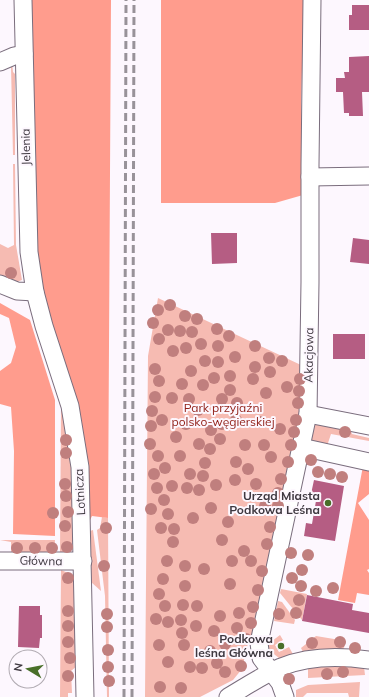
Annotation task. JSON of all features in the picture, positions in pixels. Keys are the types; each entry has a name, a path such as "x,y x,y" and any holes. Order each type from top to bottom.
{"street":[{"name":"Jelenia","path":"23,0 27,232 35,292"},
{"name":"Akacjowa","path":"285,697 280,683 261,658 259,643 308,414 312,0"},
{"path":"0,62 14,56 24,54"},
{"path":"310,177 369,176"},
{"path":"0,284 20,292 35,292"},
{"name":"Lotnicza","path":"35,292 71,414 80,467 85,697"},
{"path":"308,414 369,426"},
{"path":"301,447 369,462"},
{"name":"Główna","path":"0,560 83,561"},
{"path":"228,697 286,665 308,660 342,658 369,660"}],"green space":[{"path":"12,63 13,72 15,74 15,155 13,155 11,66 0,71 0,66"},
{"path":"13,164 15,164 16,245 22,280 17,282 0,276 0,244 8,248 14,245"},
{"name":"Park przyjaźni polsko-węgierskiej","path":"158,298 301,365 302,409 253,644 248,643 242,669 233,680 200,697 145,697 148,356"},
{"path":"61,406 66,429 74,490 74,539 69,549 60,554"},
{"path":"316,423 350,429 352,434 369,438 369,441 331,434 327,446 310,445"},
{"path":"102,517 108,518 109,697 107,697 105,596 97,530 100,528"},
{"path":"93,530 101,591 91,582 90,531"},
{"path":"0,540 55,540 54,555 11,553 11,542"},
{"path":"61,570 68,573 74,579 78,665 71,671 72,693 68,693 68,697 60,697"},
{"path":"281,589 307,594 302,620 280,593"},
{"path":"278,601 282,602 295,620 294,624 274,621"},
{"path":"280,635 283,640 275,645 279,652 289,647 294,656 279,658 270,651 268,644"},
{"path":"316,636 346,641 343,651 304,654 301,648"},
{"path":"338,666 364,667 365,675 308,678 308,668"},
{"path":"360,682 359,697 349,697 348,693 307,693 303,697 296,697 296,690 308,685"}],"shaded area":[{"path":"31,0 111,0 108,518 92,516 89,522 89,485 81,419 45,304 37,265"},
{"path":"161,0 304,0 301,103 303,195 275,203 161,203"},
{"path":"0,303 30,320 55,400 55,536 13,534 14,451 11,407 0,404 0,371 11,363 16,347 9,318 0,314"},
{"path":"363,466 369,467 369,494 358,503 369,520 369,569 367,570 369,573 369,595 357,593 355,603 338,600"}],"building":[{"path":"352,5 369,5 369,30 349,30 349,15 352,15"},
{"path":"369,56 369,92 362,92 363,116 349,116 349,113 344,113 343,92 336,92 336,78 345,78 344,72 349,72 349,57"},
{"path":"211,233 237,233 237,263 212,264"},
{"path":"353,238 369,240 369,264 350,262"},
{"path":"333,334 365,334 365,359 333,359"},
{"name":"Urząd Miasta Podkowa Leśna","path":"314,480 344,486 335,541 304,536 306,523 312,524 317,495 311,494"},
{"path":"307,595 353,604 352,610 369,613 369,633 302,621"},
{"path":"19,606 40,606 40,615 42,615 42,638 40,638 39,648 18,647"}],"railway":[{"path":"124,697 126,0"},
{"path":"132,697 134,0"}],"place":[{"name":"Urząd Miasta Podkowa Leśna","path":"328,503"},
{"name":"Podkowa leśna Główna","path":"281,646"}]}
